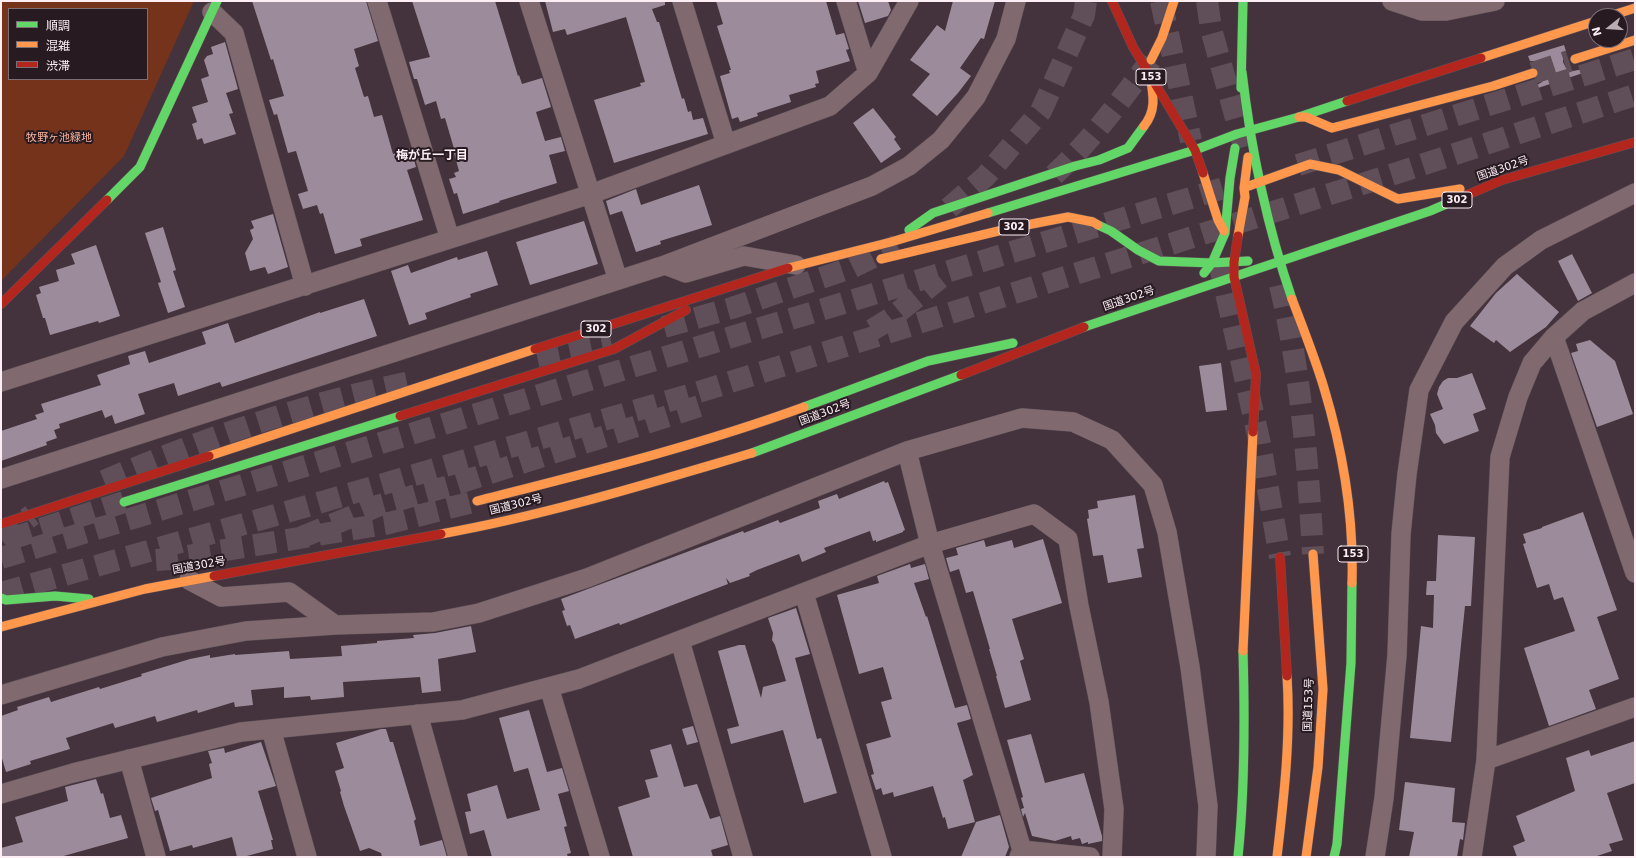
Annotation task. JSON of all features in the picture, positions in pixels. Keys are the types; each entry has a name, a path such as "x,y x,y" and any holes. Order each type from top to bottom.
{"main road":[{"name":"153","path":"1112,1 1134,47 1195,150 1218,220 1226,233 1234,262"},
{"path":"1151,60 1162,38 1174,1"},
{"name":"153","path":"1189,291 1212,264 1226,233 1230,178 1238,126 1242,72 1243,1"},
{"path":"1,304 140,167 214,6"},
{"name":"302","path":"1,524 737,283 802,263 891,242 1195,150 1238,126 1249,131 1299,117 1588,23"},
{"path":"1572,60 1635,40"},
{"name":"153","path":"1242,72 1249,131 1259,183 1279,261 1324,387 1332,415 1347,495 1353,548 1351,663 1337,844 1334,857"},
{"path":"1299,117 1306,117 1332,128 1493,86 1533,73"},
{"name":"302","path":"891,242 933,213 1075,166 1099,160 1128,148 1149,120 1154,101 1150,75"},
{"path":"1252,143 1257,134 1276,123"},
{"name":"国道302号","path":"1,627 104,600 189,580 481,527 626,490 765,449 938,384 1071,331 1430,211 1502,180 1635,142"},
{"name":"153","path":"1238,857 1243,809 1245,740 1243,640 1256,374 1252,350 1234,277 1234,262 1245,197 1244,188 1249,150 1252,143"},
{"path":"1195,150 1207,160"},
{"name":"302","path":"1244,188 1310,164 1339,170 1398,199 1445,193 1502,180"},
{"path":"1219,170 1244,188"},
{"name":"302","path":"871,260 879,260 1011,228 1068,217 1093,222 1111,231 1138,250 1159,261 1212,264 1247,260 1279,261"},
{"name":"302","path":"802,263 855,260"},
{"path":"124,502 614,349 737,283"},
{"path":"477,502 628,463 765,421 928,361 1071,331"},
{"name":"国道153号","path":"1306,857 1318,766 1323,689 1313,554"},
{"name":"国道153号","path":"1277,857 1285,789 1288,692 1280,557"},
{"path":"1,598 6,600 54,596 104,600"}],"street":[{"path":"376,1 450,239"},
{"path":"529,1 618,280"},
{"path":"682,1 726,144"},
{"path":"846,1 868,73"},
{"path":"1,382 306,286 590,194 830,106 868,73 909,1"},
{"path":"1,479 665,265 872,186 909,166 941,140 976,98 1006,39 1016,1"},
{"path":"1392,1 1422,11 1446,11 1495,1"},
{"path":"214,6 234,33 306,286"},
{"path":"1375,857 1384,798 1397,656 1401,534 1407,474 1419,390 1454,322 1505,266 1541,240 1635,193"},
{"path":"665,265 686,273 744,256 802,263"},
{"path":"1472,857 1486,760 1500,457 1518,397 1532,363 1554,337 1583,311 1635,283"},
{"path":"1554,337 1635,573"},
{"path":"1,695 162,647 246,631 335,625 433,622 479,613 587,578 907,451 1022,418 1073,422 1112,440 1153,485 1167,532 1190,667 1208,806 1206,857"},
{"path":"907,451 930,544 1021,854 1090,857"},
{"path":"1,794 73,773 241,732 462,710 579,679 930,544 1034,514 1068,539 1079,606 1099,702 1114,809 1112,857"},
{"path":"189,580 220,597 289,592 335,625"},
{"path":"804,593 882,857"},
{"path":"680,641 743,857"},
{"path":"549,687 600,857"},
{"path":"1486,760 1635,707"},
{"path":"418,714 458,857"},
{"path":"271,729 307,857"},
{"path":"128,759 156,857"}],"green space":[{"name":"牧野ヶ池緑地","path":"1,1 194,1 124,156 1,281"}],"building":[{"path":"252,1 366,1 378,41 354,49 359,66 355,68 364,97 368,96 374,117 382,115 393,154 411,148 416,167 407,170 423,220 360,239 362,246 335,254 323,213 320,214 317,205 303,209 298,194 308,191 296,151 288,153 277,114 274,115 269,100 284,96 273,59 271,60"},
{"path":"412,1 495,1 518,76 519,75 522,84 542,78 551,107 536,112 545,141 561,137 565,151 549,155 557,183 463,214 457,193 454,194 449,179 456,177 454,173 459,171 445,118 441,119 436,101 425,105 417,79 414,79 409,62 430,57"},
{"path":"545,1 665,1 665,5 652,9 657,22 659,22 682,99 684,98 688,112 691,111 693,120 703,118 708,134 614,163 594,100 641,86 640,83 645,82 626,17 567,35 565,29 553,32"},
{"path":"716,1 826,1 836,35 844,33 849,49 846,50 850,61 816,71 819,83 815,84 816,87 789,95 791,102 757,113 758,116 740,122 738,117 732,119 720,76 730,73 729,70 731,70 717,26 723,24"},
{"path":"858,1 888,1 891,10 888,16 865,23"},
{"path":"953,1 995,1 984,39 981,38 960,68 971,76 937,116 912,95 930,74 910,60 937,25 945,31"},
{"path":"225,42 238,89 226,93 233,113 229,114 236,134 204,144 202,138 197,140 192,124 197,122 192,107 208,102 201,79 209,76 204,60 207,56 213,54 211,47"},
{"path":"1564,45 1566,51 1563,56 1563,62 1566,68 1573,71 1588,68 1589,71 1538,88 1537,85 1542,82 1545,76 1545,70 1541,63 1530,61 1528,56"},
{"path":"873,108 896,137 894,139 901,149 881,163 853,123"},
{"path":"699,185 712,225 660,241 661,244 636,252 622,211 610,215 606,201 636,189 641,205"},
{"path":"273,214 288,267 268,274 265,267 250,271 245,253 253,239 250,230 254,228 251,221"},
{"path":"584,221 598,264 530,285 516,242"},
{"path":"163,227 176,270 173,271 185,307 168,313 158,283 161,282 145,233"},
{"path":"96,245 120,316 99,323 98,321 50,335 36,295 41,293 39,287 59,281 56,270 75,264 71,254"},
{"path":"487,251 498,285 470,294 471,297 425,313 427,319 409,325 391,271 408,265 411,273 457,257 458,260"},
{"path":"1572,254 1592,293 1578,301 1558,261"},
{"path":"1517,274 1559,312 1546,327 1510,352 1496,340 1494,343 1470,326 1496,293"},
{"path":"364,299 377,336 222,387 220,382 178,396 174,383 138,394 145,414 115,424 112,415 105,418 102,410 59,424 60,428 54,430 57,438 46,442 47,445 1,461 1,431 37,419 35,415 44,412 41,404 101,385 97,375 130,364 128,356 145,351 149,363 206,344 202,332 228,323 235,343 320,312"},
{"path":"1590,340 1615,361 1633,414 1597,427 1571,353 1578,351 1576,344"},
{"path":"1221,363 1227,410 1206,412 1199,366"},
{"path":"1472,373 1486,409 1473,414 1479,431 1444,444 1436,433 1435,425 1430,414 1443,409 1437,394 1439,387 1443,381 1448,378 1457,378"},
{"path":"884,481 885,483 888,482 905,530 903,532 876,542 876,540 873,541 870,531 824,548 826,552 802,562 799,554 757,570 749,574 750,576 730,583 726,578 728,584 620,625 619,623 575,639 570,625 567,626 562,611 565,610 561,599 743,531 744,533 778,520 780,523 820,508 818,501 837,494 839,499"},
{"path":"1135,495 1144,548 1137,549 1142,577 1108,583 1103,555 1093,556 1087,519 1089,518 1088,510 1098,508 1097,501"},
{"path":"1583,512 1617,610 1597,617 1619,679 1589,690 1596,709 1549,726 1524,648 1575,631 1563,597 1554,600 1549,584 1537,588 1523,544 1526,543 1523,534"},
{"path":"1438,535 1475,537 1471,606 1465,606 1451,742 1410,738 1421,626 1433,628 1434,595 1426,595 1427,581 1436,581"},
{"path":"1043,539 1062,603 1012,619 1024,659 1020,661 1031,700 1005,708 973,591 966,593 959,569 950,572 946,558 958,555 956,548 984,540 986,547 1012,540 1014,548"},
{"path":"910,564 911,568 925,564 929,579 914,583 926,617 927,616 955,708 967,705 971,719 957,723 973,775 963,780 975,822 948,829 933,786 894,797 893,792 883,795 881,788 876,790 871,775 874,774 866,744 891,737 881,702 892,699 883,667 859,674 837,595 879,583 877,576"},
{"path":"796,608 810,654 795,658 817,739 821,738 837,793 804,803 783,730 731,744 727,729 739,726 718,651 739,645 745,645 761,698 763,687 786,681 775,645 772,640 773,633 768,618"},
{"path":"471,626 476,652 438,659 441,691 422,693 420,677 343,682 344,697 311,700 310,696 284,698 284,687 251,690 253,705 235,707 234,702 198,713 197,710 157,722 155,716 115,728 113,723 66,738 70,749 30,761 31,764 6,772 1,755 1,716 18,710 17,707 49,697 51,702 99,687 100,689 142,676 141,674 190,659 210,655 210,658 235,654 289,651 290,659 342,656 341,646 414,638 413,635 435,633"},
{"path":"529,710 547,772 562,768 569,791 558,794 567,826 564,827 571,853 567,854 568,857 492,857 484,830 470,834 465,812 471,811 467,794 497,785 507,819 540,810 528,768 514,772 499,718"},
{"path":"693,726 698,742 687,745 682,729"},
{"path":"381,729 386,729 390,742 393,742 416,819 414,821 420,846 442,840 447,857 382,857 381,853 369,848 360,851 344,806 335,771 344,768 336,743"},
{"path":"1031,734 1045,783 1084,773 1102,836 1102,841 1082,844 1080,838 1072,840 1071,836 1055,841 1032,836 1025,813 1023,817 1021,809 1024,808 1021,798 1023,797 1007,740"},
{"path":"1635,741 1635,783 1607,793 1623,840 1609,844 1612,851 1594,857 1517,857 1513,846 1525,841 1516,816 1575,791 1566,758 1589,750 1591,756"},
{"path":"261,742 276,786 258,791 273,840 271,840 273,849 243,857 237,857 232,837 193,848 192,845 170,851 158,810 155,811 151,798 212,778 209,764 212,763 208,751 224,748 225,753"},
{"path":"671,744 684,787 697,784 710,819 720,816 728,845 711,850 713,857 633,857 618,807 650,797 645,780 658,777 650,750"},
{"path":"96,779 101,794 103,793 110,818 121,815 128,838 60,857 1,857 1,848 23,842 15,817 68,801 65,787"},
{"path":"1405,782 1455,788 1452,822 1465,823 1463,840 1460,839 1457,857 1409,857 1414,832 1399,830"},
{"path":"1000,815 1009,847 1005,857 961,857 976,822"}],"tunnel":[{"path":"949,208 985,177 1041,111 1084,15 1086,1"},
{"path":"1161,1 1191,141"},
{"path":"1207,1 1211,29 1244,147"},
{"path":"1298,165 1635,59"},
{"path":"1054,175 1093,134 1151,60"},
{"path":"1533,73 1569,61"},
{"path":"1,593 689,395 1397,173 1635,95"},
{"path":"1,558 1227,187"},
{"path":"664,327 732,308 851,268 897,245"},
{"path":"1219,262 1260,444 1280,557"},
{"path":"872,330 890,319 940,278"},
{"path":"1280,285 1298,385 1309,486 1313,554"},
{"path":"537,356 611,341"},
{"path":"104,481 179,451 294,411 333,400 411,382"},
{"path":"302,537 380,505 449,486 706,404"},
{"path":"156,560 385,524 477,501"},
{"path":"10,539 124,502"},
{"path":"1,539 32,515"}],"traffic: fast":[{"path":"107,200 140,167 217,1"},
{"path":"1241,88 1243,1"},
{"path":"1242,72 1255,159 1267,215 1274,243 1292,299"},
{"path":"988,213 1195,150 1237,134 1299,117 1347,101"},
{"path":"909,230 933,213 1075,166 1099,160 1128,148 1144,126"},
{"path":"1204,273 1212,263 1225,233 1230,178 1235,148"},
{"path":"1084,327 1430,211 1467,195"},
{"path":"1098,225 1111,231 1138,250 1159,261 1212,263 1248,261"},
{"path":"804,407 928,361 1013,343"},
{"path":"752,453 961,375"},
{"path":"124,502 400,416"},
{"path":"1334,857 1337,844 1351,663 1352,583"},
{"path":"1,598 6,600 55,596 89,599"},
{"path":"1238,857 1244,754 1243,651"}],"traffic: slow":[{"path":"1151,60 1162,38 1174,1"},
{"path":"1628,10 1635,8"},
{"path":"1481,58 1588,24"},
{"path":"1575,59 1635,40"},
{"path":"1299,117 1306,117 1332,128 1493,86 1533,73"},
{"path":"1144,126 1151,114 1153,102 1150,75"},
{"path":"1238,236 1245,197 1244,188 1248,157"},
{"path":"1246,187 1310,164 1339,170 1398,199 1460,189"},
{"path":"1203,173 1218,220 1224,231"},
{"path":"788,268 891,242 988,213"},
{"path":"881,259 1011,228 1068,217 1093,222 1098,225"},
{"path":"1292,299 1309,343 1337,436 1349,509 1352,583"},
{"path":"209,456 535,349"},
{"path":"477,501 683,446 804,407"},
{"path":"1243,651 1253,432"},
{"path":"441,534 520,518 559,508 752,453"},
{"path":"1306,857 1318,767 1323,689 1313,554"},
{"path":"1,627 145,589 214,576"},
{"path":"1277,857 1287,744 1287,676"}],"traffic: jam":[{"path":"1112,1 1133,47 1195,150 1203,173"},
{"path":"1347,101 1481,58"},
{"path":"1467,195 1502,180 1635,142"},
{"path":"1,304 107,200"},
{"path":"1238,236 1234,262 1234,277 1256,374 1253,432"},
{"path":"535,349 788,268"},
{"path":"400,416 614,349 686,310"},
{"path":"961,375 1084,327"},
{"path":"1,524 209,456"},
{"path":"214,576 441,534"},
{"path":"1280,557 1287,676"}],"district":[{"name":"梅が丘一丁目","path":"432,156"}]}
